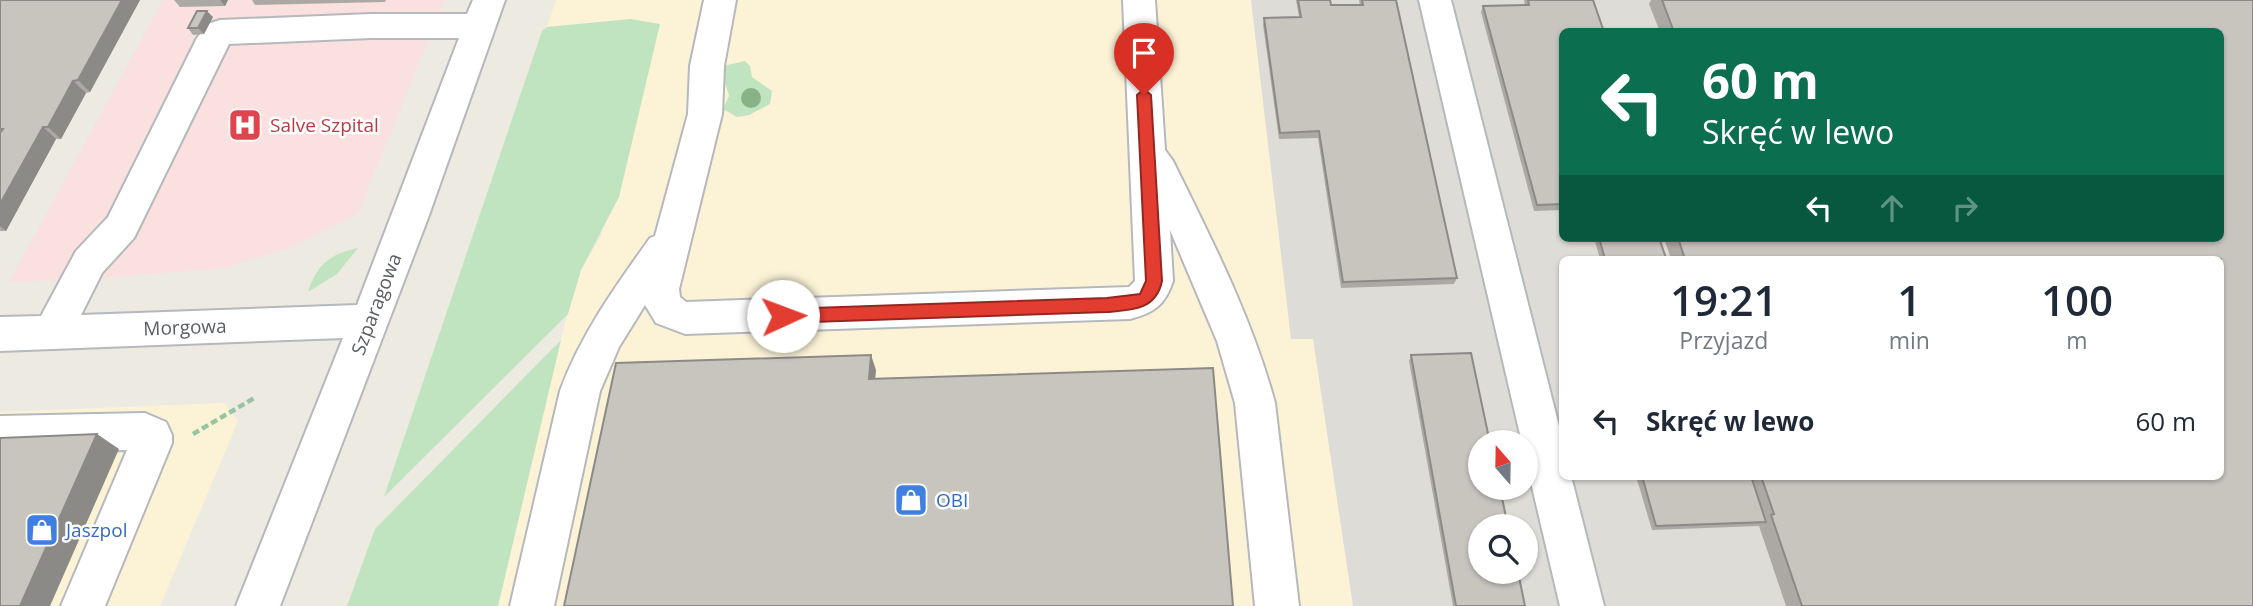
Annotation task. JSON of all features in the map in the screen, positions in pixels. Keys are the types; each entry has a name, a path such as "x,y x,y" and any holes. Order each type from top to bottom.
{"street":[{"path":"720,0 708,66 705,114 660,289 661,302 670,314 685,318 1133,303 1145,299 1152,291 1154,281 1139,0"},
{"path":"1435,0 1583,606"},
{"path":"52,332 89,259 104,240 121,227 214,37 220,32 371,26 484,13"},
{"name":"Szparagowa","path":"258,606 370,321 484,13"},
{"path":"1146,142 1212,283 1249,377 1255,404 1278,606"},
{"path":"532,606 580,391 589,365 615,319 674,233"},
{"name":"Morgowa","path":"0,334 370,321"},
{"path":"0,434 145,431 151,435 151,443 83,606"}],"path":[{"path":"204,428 256,397"}],"shaded area":[{"name":"Salve Szpital","path":"163,0 444,0 358,214 292,247 224,268 105,278 9,282"},
{"path":"556,0 1251,0 1292,339 1313,338 1353,606 498,606 564,327 581,270 601,236 630,19 547,27"},
{"path":"1251,0 2253,0 2253,606 1353,606 1313,339 1291,339"},
{"name":"Jaszpol","path":"224,403 238,421 160,606 0,606 0,412"}],"green space":[{"path":"631,19 660,24 619,197 581,270 568,314 384,497 542,31 547,27"},
{"path":"745,61 750,66 752,77 772,91 770,104 749,115 737,117 723,109 729,96 723,66"},
{"path":"358,248 337,274 308,292 320,267 340,253"},
{"path":"561,340 498,606 347,606 375,529"}],"building":[{"path":"0,0 122,0 78,80 73,81 48,127 43,127 0,204 0,133 3,129 0,129"},
{"path":"1298,0 1330,0 1331,5 1363,5 1362,0 1396,0 1457,278 1343,282 1319,131 1280,133 1264,18 1301,17"},
{"path":"1528,0 1593,0 1603,28 1559,28 1559,204 1537,205 1483,6 1529,5"},
{"path":"1662,0 2253,0 2253,606 1802,606 1771,515 1774,514 1762,480 2224,480 2224,256 1684,256 1679,242 2224,242 2224,28 1672,28"},
{"path":"197,11 207,11 198,28 188,28"},
{"path":"1600,242 1660,242 1665,256 1604,256"},
{"path":"1471,353 1487,430 1468,430 1468,500 1502,500 1505,514 1468,514 1468,584 1520,584 1525,606 1456,606 1411,355"},
{"name":"OBI","path":"871,355 869,379 1213,368 1233,606 564,606 616,363"},
{"name":"Jaszpol","path":"97,434 20,606 0,606 0,438"},
{"path":"1643,480 1752,480 1766,522 1656,526"}],"place":[{"name":"Salve Szpital","path":"245,125"},
{"name":"OBI","path":"911,500"},
{"name":"Jaszpol","path":"42,530"}],"route":[{"path":"783,316 1107,305 1145,299 1152,291 1154,281 1144,95"}]}
